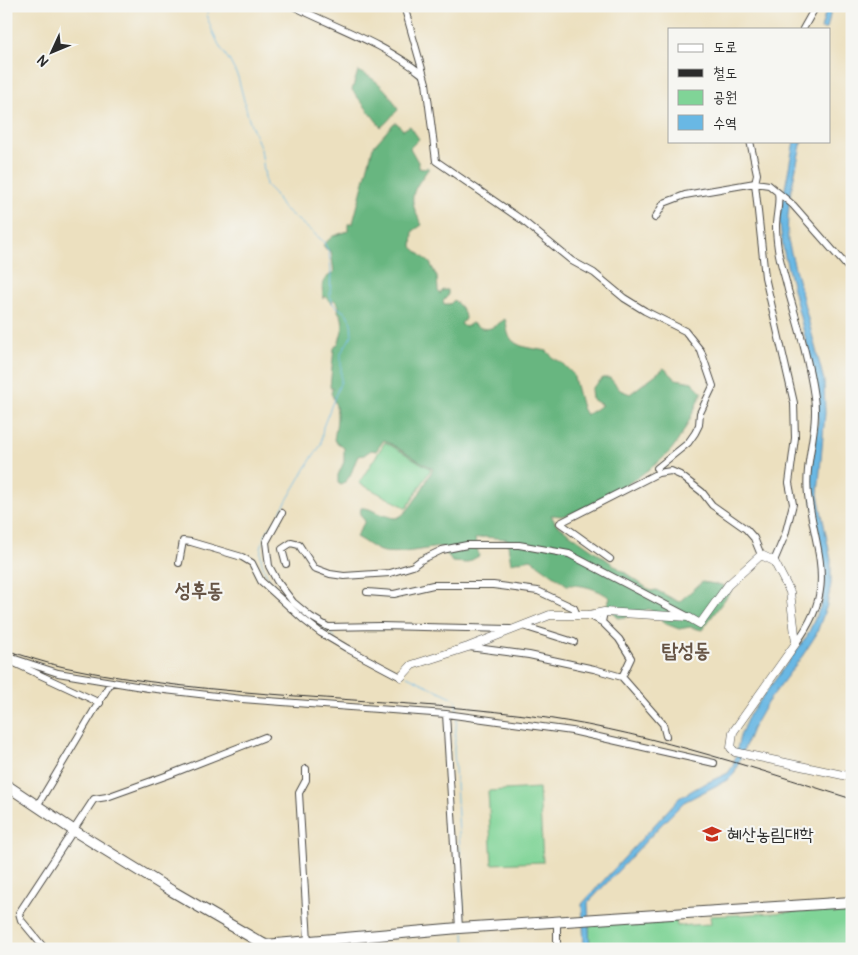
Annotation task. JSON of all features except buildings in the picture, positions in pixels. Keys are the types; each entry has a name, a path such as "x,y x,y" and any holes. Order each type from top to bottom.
{"main road":[{"path":"6,785 73,830 172,892 265,945 459,928 852,902"}],"street":[{"path":"293,6 395,54 423,75"},
{"path":"404,6 429,97 436,161 522,220 572,261 594,273 624,298 685,331 701,351 713,386 700,413 699,425 695,433 682,448 657,468 658,473"},
{"path":"804,28 816,6"},
{"path":"750,142 757,174 755,183 765,277 794,403 795,438 789,483 793,504 785,535 774,562"},
{"path":"655,218 664,203 685,195 755,183 769,185 793,205 852,272"},
{"path":"779,193 776,227 778,250 815,398 808,494 820,561 821,584 818,603 806,631 733,732 731,748 735,752 852,777"},
{"path":"610,558 560,523 658,473 671,471 680,475 702,492 712,505 750,533 761,555 774,562 790,592 796,644"},
{"path":"282,513 266,542 269,566 277,582 293,602 311,617 328,627 380,626 514,630"},
{"path":"179,563 183,541 242,557 252,563 261,580 304,620 348,648 403,675 412,665 468,647 550,615 589,615 604,612 688,617"},
{"path":"286,564 282,549 290,543 299,545 314,568 330,574 344,576 390,573 413,566 442,550 467,545 519,545 569,554 700,624 728,585 761,555"},
{"path":"366,592 394,594 434,585 493,585 538,591 574,608 577,615"},
{"path":"602,622 604,612"},
{"path":"589,615 602,622 619,639 631,658 622,677"},
{"path":"523,626 574,642"},
{"path":"468,647 529,655 622,677 663,724 666,736"},
{"path":"6,658 58,673 148,688 242,699 457,715 572,731 714,763"},
{"path":"6,658 100,703"},
{"path":"38,806 111,682"},
{"path":"446,714 459,928"},
{"path":"45,949 20,920 18,913 94,800 134,787 265,737"},
{"path":"306,769 306,780 299,793 308,941"},
{"path":"557,922 558,949"}],"green space":[{"path":"358,71 382,87 398,110 381,127 352,90"},
{"path":"394,123 397,123 403,130 410,126 419,139 410,148 418,162 419,168 429,168 413,195 414,208 422,225 413,231 412,247 430,263 437,277 440,294 443,290 448,290 448,296 443,301 444,304 450,304 454,300 462,309 465,319 461,324 466,327 472,323 485,329 505,319 508,334 512,340 521,346 547,351 573,374 582,408 586,415 602,405 592,399 591,389 603,378 610,378 620,390 630,394 664,368 676,379 692,382 702,392 680,437 671,450 651,468 622,488 591,505 564,516 551,515 556,524 651,591 656,590 679,602 702,582 722,585 731,591 702,630 690,627 679,629 666,624 649,609 627,617 618,618 607,605 610,598 601,592 584,586 567,585 531,559 511,563 507,539 484,537 475,539 479,556 466,563 452,562 442,547 386,552 377,550 356,537 365,521 360,515 361,508 367,508 394,518 400,516 406,512 417,498 433,469 384,440 376,451 371,450 364,455 358,456 345,482 341,485 338,483 338,475 344,462 344,448 334,440 337,411 331,393 333,387 330,387 334,348 339,342 343,327 342,318 338,311 339,305 334,300 331,303 325,296 323,299 323,283 334,272 331,251 323,245 333,236 348,231 348,224 353,223 373,147"},
{"path":"385,442 431,469 407,508 359,483"},
{"path":"539,788 543,862 492,864 488,791"},
{"path":"852,907 852,949 590,949 589,924 676,918 677,926 711,924 710,916"}],"water":[{"path":"827,6 832,6 827,28 821,28"},
{"path":"794,142 802,142 789,203 787,229 788,241 824,381 825,413 818,494 831,560 831,584 827,605 816,635 767,703 752,729 734,774 729,779 684,802 588,903 590,949 584,949 582,904 679,798 728,773 733,766 740,736 748,717 807,636 822,603 825,583 824,560 811,494 811,474 818,421 818,401 812,365 784,253 779,220"}],"waterway":[{"path":"208,6 207,16 211,28 238,77 249,120 261,149 266,185 275,194 281,206 323,241 329,252 331,270 330,295 333,304 347,314 351,323 352,335 341,353 341,381 323,427 321,445 280,512"},
{"path":"274,522 268,530 261,548 262,565 270,580 287,601"},
{"path":"305,617 335,637"},
{"path":"391,668 401,673"},
{"path":"407,676 454,698 457,714"},
{"path":"457,718 454,750 464,917"},
{"path":"464,933 465,949"}],"railway":[{"path":"6,650 64,667 179,685 467,709 567,721 608,729 690,750 852,799"}],"place":[{"name":"혜산농림대학","path":"712,834"}],"district":[{"name":"성후동","path":"199,590"},
{"name":"탑성동","path":"686,650"}]}
